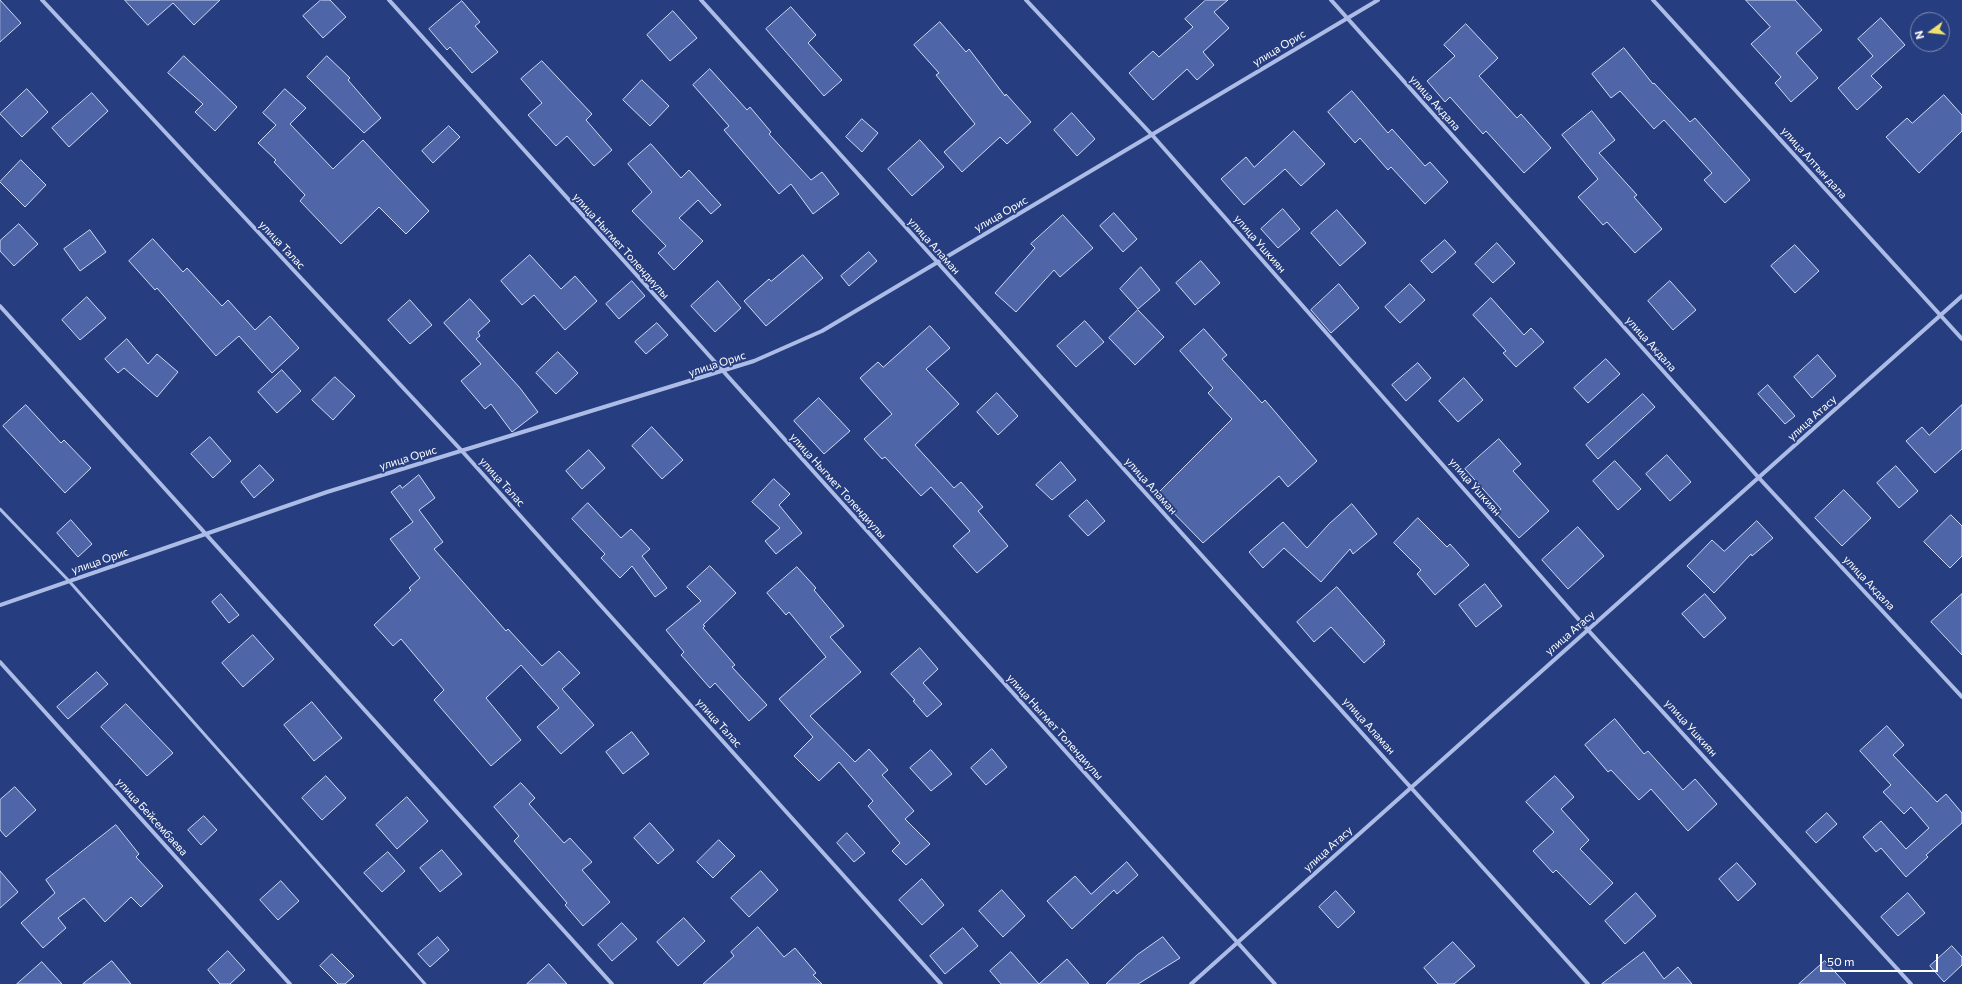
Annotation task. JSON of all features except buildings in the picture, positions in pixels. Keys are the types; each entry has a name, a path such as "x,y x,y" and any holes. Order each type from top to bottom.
{"street":[{"name":"улица Талас","path":"42,0 462,451 942,984"},
{"name":"улица Ныгмет Толендиулы","path":"389,0 1276,984"},
{"name":"улица Аламан","path":"701,0 1588,984"},
{"name":"улица Ушкиян","path":"1026,0 1153,136 1588,630 1911,984"},
{"name":"улица Акдала","path":"1331,0 1759,478 1962,697"},
{"name":"улица Орис","path":"0,605 327,492 723,372 754,361 822,331 936,262 1153,136 1378,0"},
{"name":"улица Алтын дала","path":"1654,0 1962,339"},
{"name":"улица Атасу","path":"1191,984 1411,786 1962,296"},
{"path":"0,306 612,984"},
{"name":"улица Бейсембаева","path":"0,662 290,984"}],"lane":[{"path":"0,509 69,581 425,984"}]}
